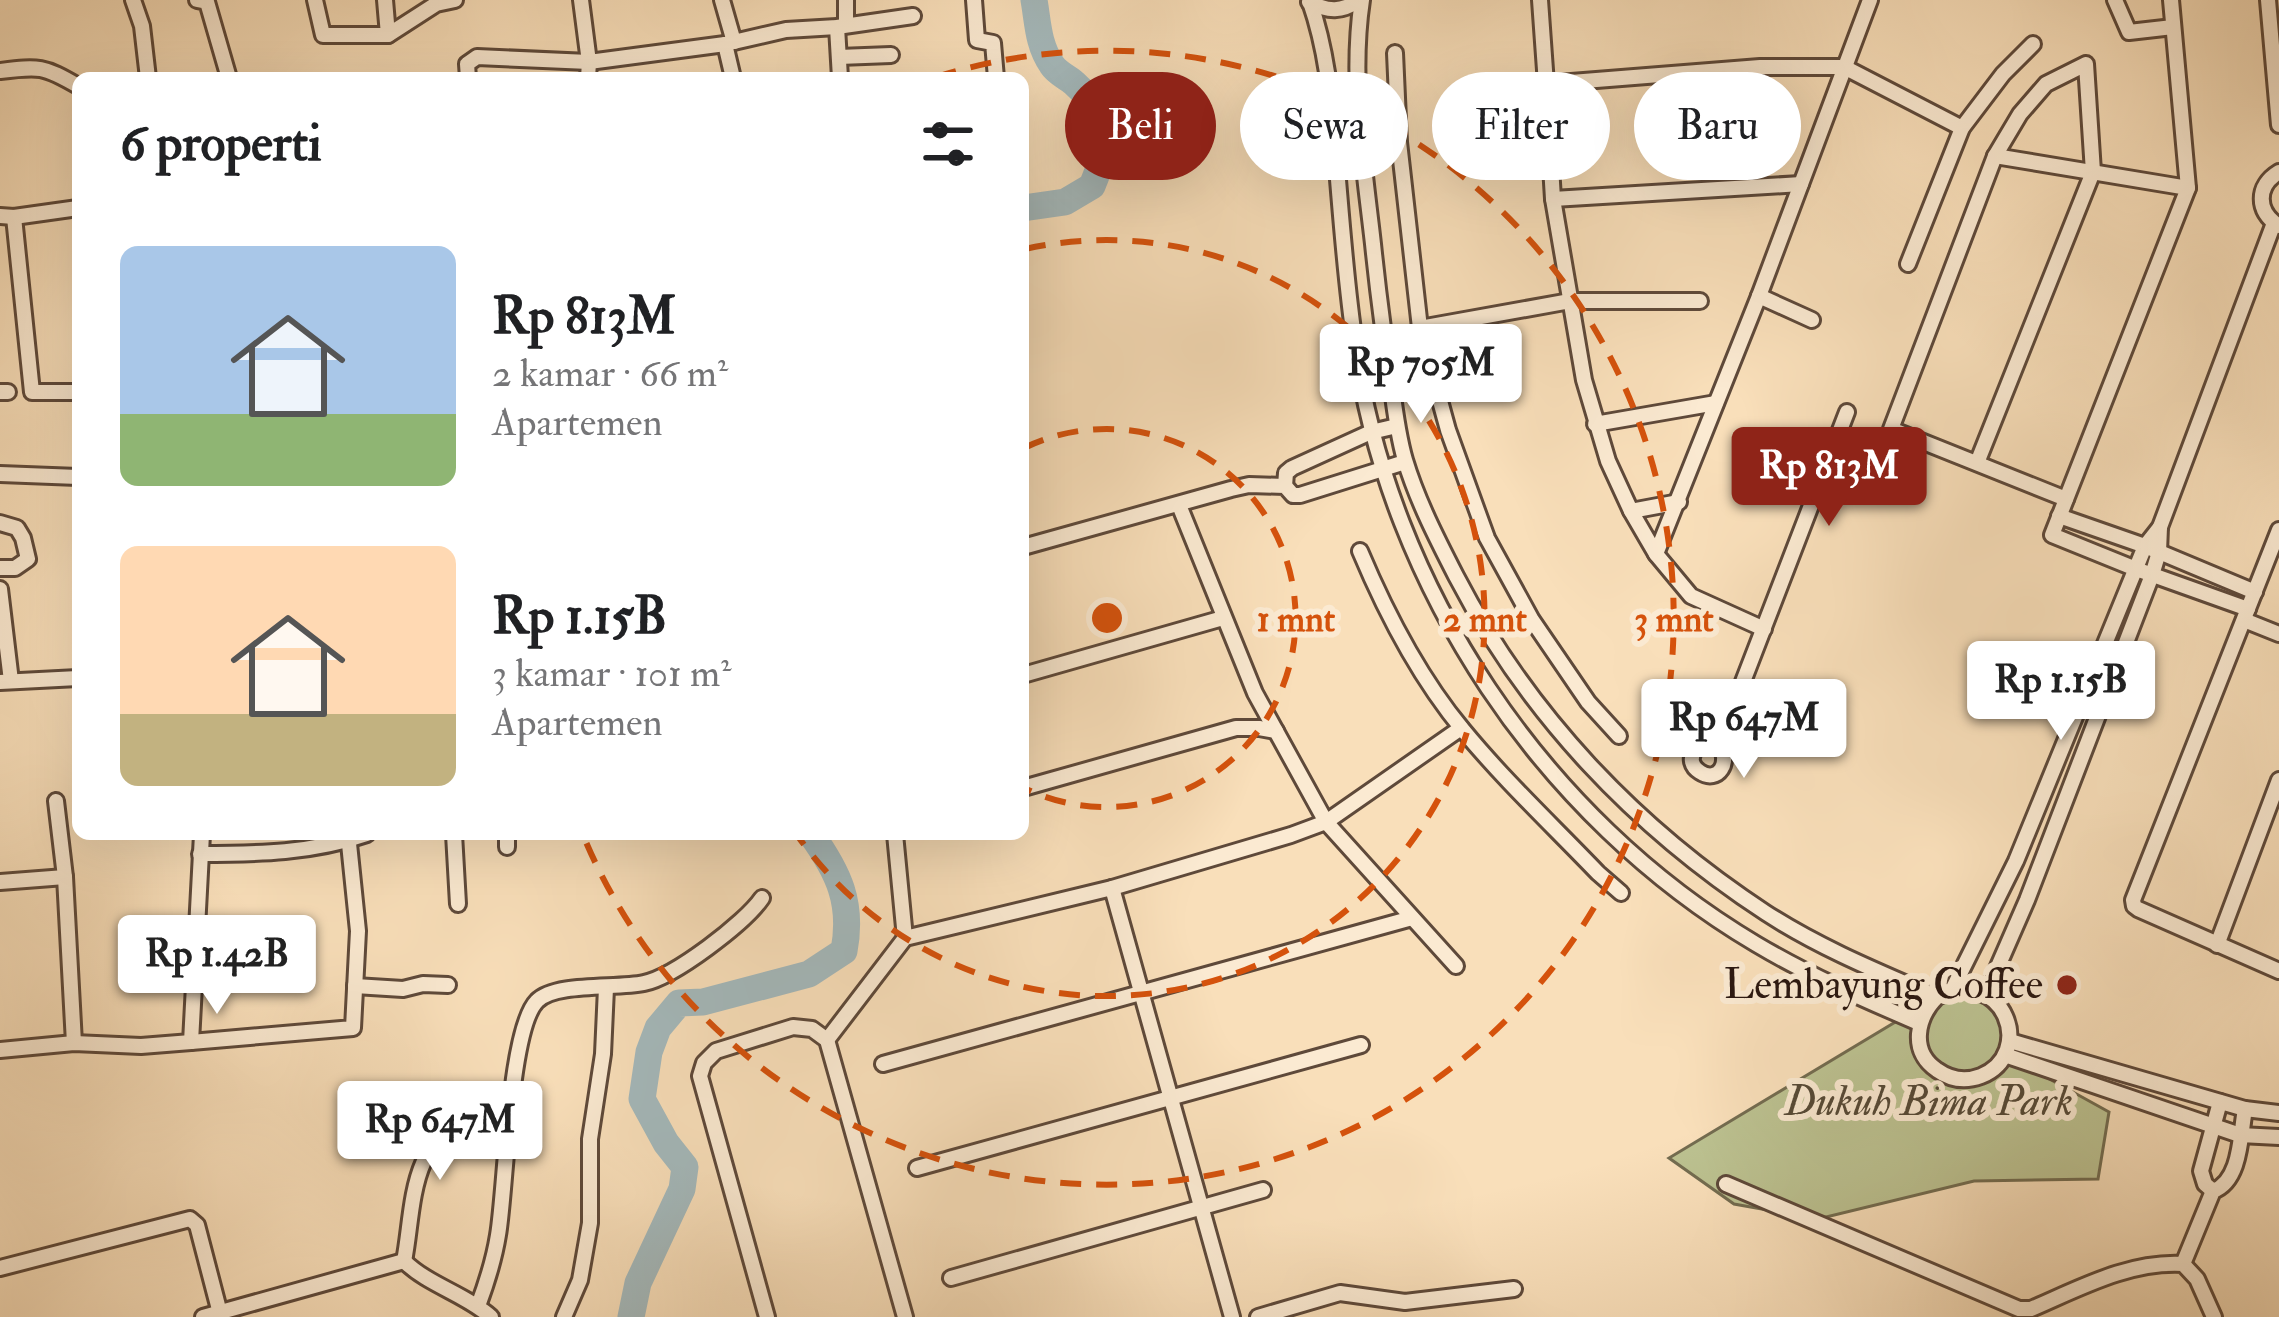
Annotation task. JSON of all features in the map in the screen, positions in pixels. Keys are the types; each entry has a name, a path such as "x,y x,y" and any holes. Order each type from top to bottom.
{"street":[{"path":"133,0 142,26 147,72"},
{"path":"314,0 323,34 388,35 436,4 455,0"},
{"path":"385,0 388,35"},
{"path":"581,0 589,70"},
{"path":"722,0 733,72"},
{"path":"840,72 846,0"},
{"path":"974,0 977,40 993,43 996,72"},
{"path":"1309,1 1327,10 1346,9 1361,0"},
{"path":"1361,0 1355,42 1366,186 1397,427 1436,539 1465,595 1520,682 1572,748 1630,808 1693,862 1850,959 1945,994 1974,990 1995,1000 2007,1019 2007,1048 1990,1072 1970,1080 1947,1078 1929,1065 1919,1046 1919,1023 1926,1008 1945,994 2016,861 2136,569 2152,549 2276,224 2260,199 2267,180 2279,172"},
{"path":"1540,0 1545,72"},
{"path":"1656,554 1870,0"},
{"path":"2115,0 2129,32 2173,27"},
{"path":"2170,0 2188,188 2052,535 2246,614 2279,634"},
{"path":"2268,0 2279,125"},
{"path":"206,1 227,72"},
{"path":"1309,1 1322,36 1352,324 1371,432 1412,550 1451,628 1497,701 1550,770 1610,832 1676,889 1752,942 1833,987 1919,1023"},
{"path":"468,72 467,64 477,57 589,70 786,30 913,16"},
{"path":"1908,264 1962,128 2033,44"},
{"path":"1394,53 1420,328 1448,430 1487,538 1532,620 1588,702 1618,736"},
{"path":"839,58 891,55"},
{"path":"1977,464 2093,172 2086,64 2046,84 2020,114 1995,156 1891,429 1977,464 2066,499"},
{"path":"0,71 39,67 72,82"},
{"path":"1610,79 1844,67 1962,128"},
{"path":"1995,156 2188,188"},
{"path":"1552,180 1584,380 1608,461 1631,511 1656,554 1691,596 1764,629"},
{"path":"1553,199 1801,184"},
{"path":"72,209 7,216 32,392 72,392"},
{"path":"1759,296 1812,320"},
{"path":"1420,328 1570,301 1700,301"},
{"path":"1595,424 1716,403"},
{"path":"1718,744 1847,412"},
{"path":"1397,427 1371,432 1292,468 1286,473 1285,486 1293,495 1300,494 1406,462"},
{"path":"0,474 72,476"},
{"path":"1029,545 1249,485 1285,486"},
{"path":"1631,511 1679,502"},
{"path":"1179,505 1255,693 1326,822 1456,966"},
{"path":"2060,516 2258,584 2279,583"},
{"path":"0,524 17,528 28,560 15,568 0,568"},
{"path":"2279,530 2133,900 2138,909 2279,970"},
{"path":"1986,994 2152,575 2152,549"},
{"path":"1360,551 1414,659 1462,728 1621,893"},
{"path":"0,589 6,682 72,678"},
{"path":"1029,673 1223,618"},
{"path":"1029,786 1236,728 1276,730"},
{"path":"827,1040 904,938 1112,888 1326,822 1462,728"},
{"path":"2217,945 2279,780"},
{"path":"56,801 74,1043"},
{"path":"191,1042 201,840"},
{"path":"200,854 278,854 336,840"},
{"path":"0,1050 74,1043 141,1046 353,1028 358,931 349,840"},
{"path":"454,840 458,904"},
{"path":"896,840 904,938"},
{"path":"2016,861 2039,869"},
{"path":"1676,889 1693,862"},
{"path":"0,882 64,877"},
{"path":"1112,888 1232,1317"},
{"path":"478,1306 499,1234 510,1100 533,1003 545,994 584,986 648,983 682,966 762,898"},
{"path":"884,1064 1412,918"},
{"path":"140,949 197,949"},
{"path":"355,986 448,985"},
{"path":"564,1317 580,1280 590,1223 590,1139 603,1054 606,988"},
{"path":"767,1317 700,1076 704,1063 716,1051 793,1028 812,1029 827,1040 905,1317"},
{"path":"916,1168 1361,1046"},
{"path":"2007,1048 2245,1109 2279,1113"},
{"path":"2007,1048 2240,1135 2279,1137"},
{"path":"2212,1191 2201,1171 2220,1102"},
{"path":"2212,1191 2222,1188 2232,1174 2245,1109"},
{"path":"404,1261 415,1179 425,1156 459,1127 475,1122 510,1125"},
{"path":"1726,1184 2019,1309 2031,1309 2106,1277 2157,1263 2183,1264 2197,1280 2214,1317"},
{"path":"951,1278 1263,1190"},
{"path":"2183,1264 2212,1191"},
{"path":"0,1268 190,1219 197,1225 221,1315"},
{"path":"404,1261 490,1317"},
{"path":"203,1317 404,1261"},
{"path":"1258,1317 1340,1293 1405,1302 1514,1289"}],"green space":[{"name":"Dukuh Bima Park","path":"1974,990 2007,1019 2006,1055 2109,1112 2098,1179 1974,1181 1818,1219 1734,1204 1669,1158 1937,997"}],"waterway":[{"path":"1029,207 1065,202 1092,186 1105,143 1096,108 1047,57 1034,0"},
{"path":"631,1317 638,1283 682,1189 685,1167 642,1099 658,1028 679,1003 703,1002 809,974 844,951 845,903 815,840"}],"place":[{"name":"Lembayung Coffee","path":"2067,985"}]}
